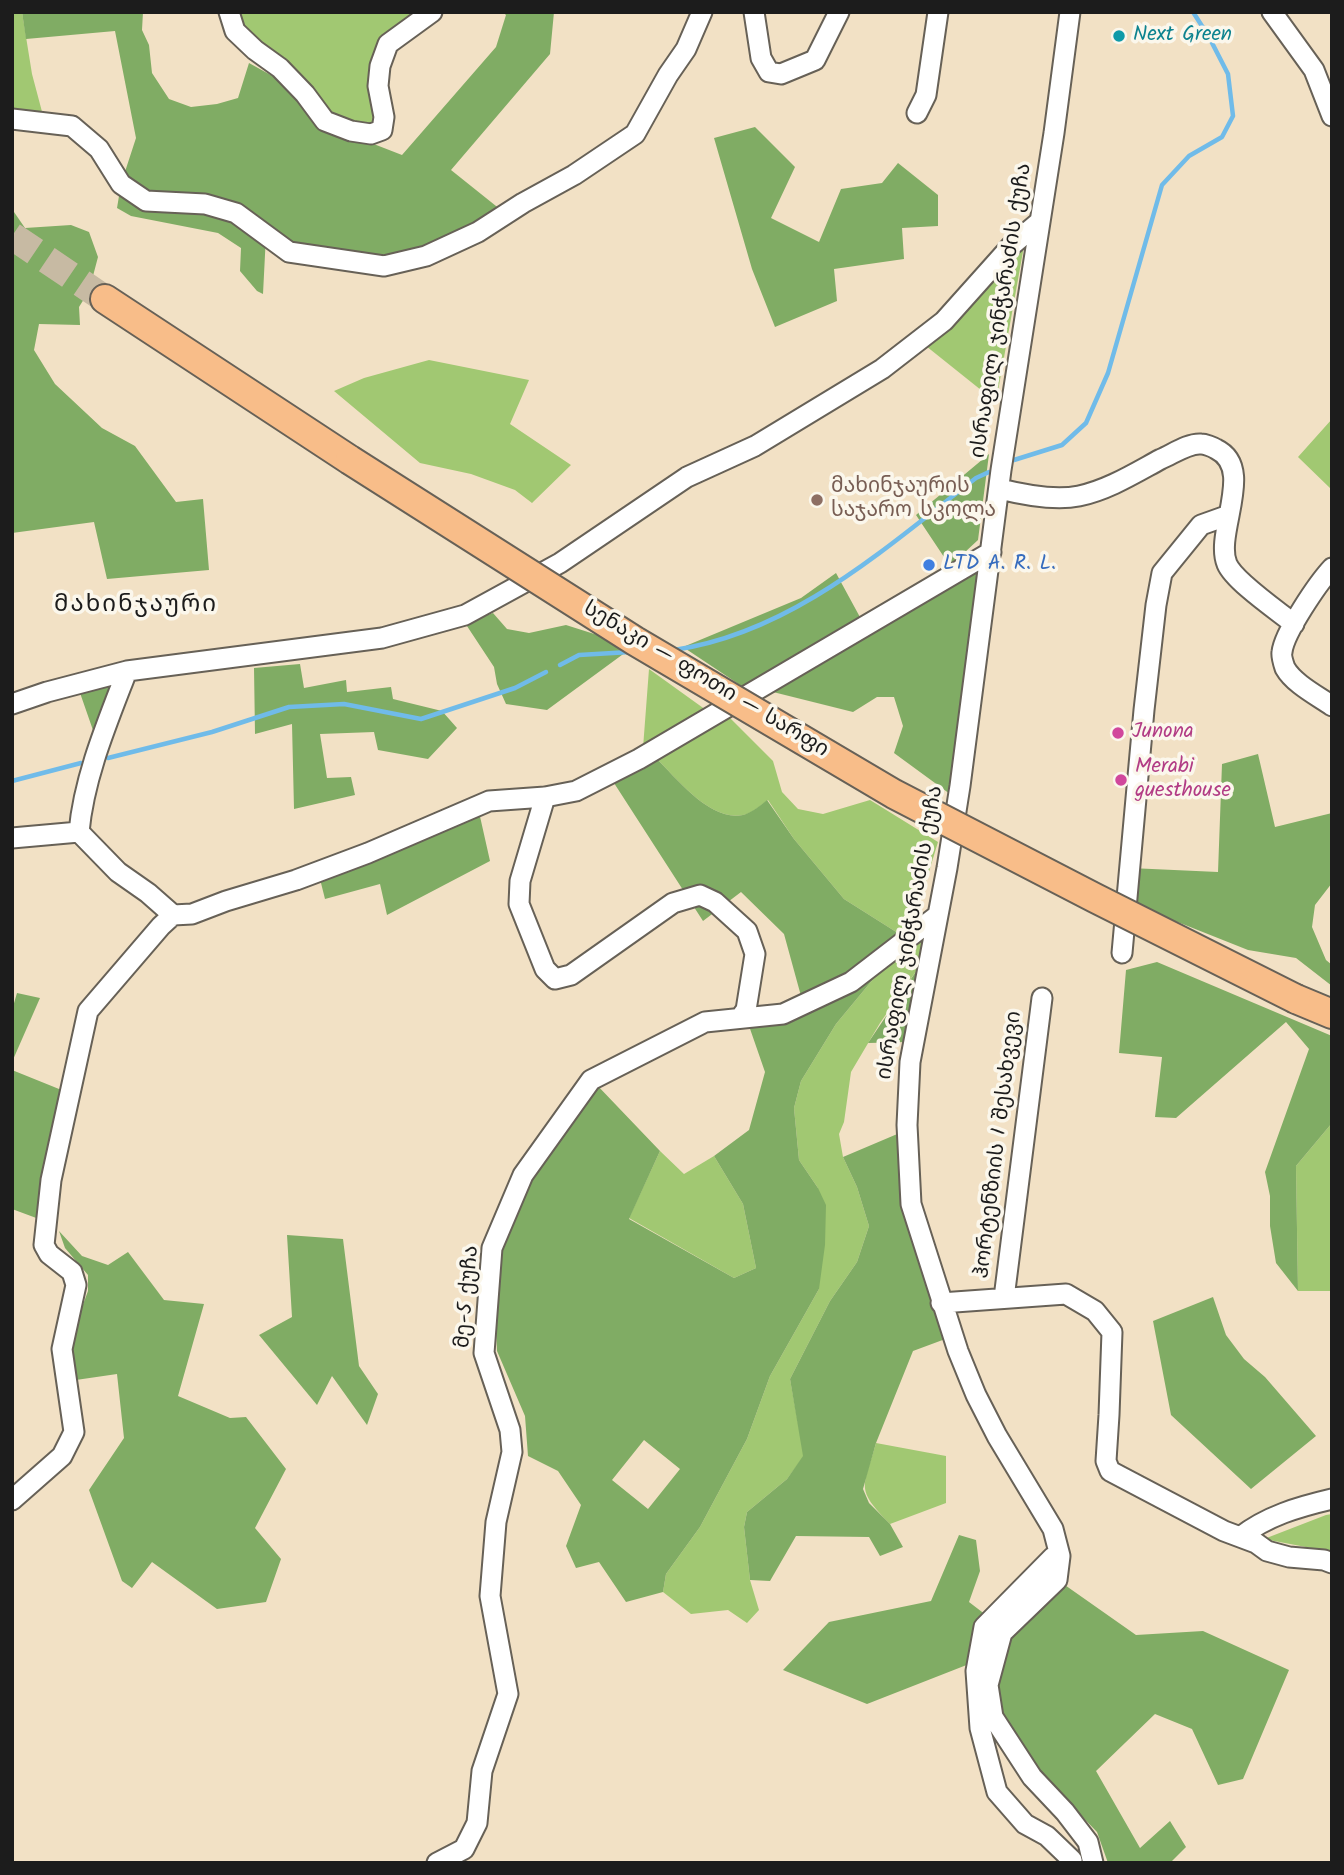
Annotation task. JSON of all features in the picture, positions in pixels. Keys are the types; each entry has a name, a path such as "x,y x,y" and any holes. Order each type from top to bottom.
{"highway":[{"name":"სენაკი — ფოთი — სარფი","path":"106,299 350,460 635,641 894,794 1296,999 1332,1014"}],"street":[{"path":"229,12 235,31 280,68 305,94 325,121 351,131 371,134 382,130 384,117 378,86 380,66 388,44 432,12"},
{"path":"12,119 72,126 99,149 121,184 146,201 205,204 236,213 289,252 384,266 426,256 478,233 523,203 574,175 635,134 686,49 702,12"},
{"path":"754,12 761,58 769,72 781,74 815,60 839,12"},
{"path":"917,113 926,95 938,12"},
{"name":"ისრაფილ ჯინჭარაძის ქუჩა","path":"1060,1556 1053,1529 997,1436 976,1395 941,1303 911,1204 907,1125 910,1062 960,786 991,552 1070,12"},
{"path":"1272,12 1314,70 1332,116"},
{"path":"12,704 127,671 382,638 465,615 560,564 687,477 755,446 882,369 944,320 1012,245 1038,223"},
{"path":"1000,489 1021,495 1077,496 1109,486 1183,448 1201,444 1218,450 1228,460 1234,478 1234,495 1224,550 1227,565 1236,576 1294,624"},
{"path":"1122,953 1144,709 1162,573 1201,525 1229,515"},
{"path":"12,1500 62,1456 74,1432 62,1349 76,1285 72,1272 49,1254 44,1245 51,1180 88,1011 160,926 173,915 192,914 296,880 368,853 489,801 545,797 576,791 639,759 991,552"},
{"path":"1332,568 1318,583 1294,624 1282,653 1285,668 1296,680 1332,706"},
{"path":"127,671 93,764 81,807 79,832 118,872 173,915"},
{"path":"545,797 520,881 519,904 544,969 555,979 571,975 673,903 700,895 715,902 747,931 755,954 746,1010 740,1018"},
{"path":"12,838 79,832"},
{"name":"მე-5 ქუჩა","path":"437,1863 464,1849 477,1823 482,1771 508,1694 490,1596 496,1521 512,1452 510,1430 484,1353 492,1248 523,1175 591,1080 705,1023 783,1014 851,982 938,915"},
{"name":"ჰორტენზიის I შესახვევი","path":"1004,1298 1042,998"},
{"path":"941,1303 1066,1294 1095,1311 1111,1332 1110,1415 1105,1461 1110,1471 1224,1531 1256,1543 1267,1551 1332,1563"},
{"path":"1240,1537 1255,1525 1295,1507 1332,1499"},
{"path":"1071,1863 1072,1860 1047,1836 1025,1824 997,1792 980,1728 976,1671 984,1627 1053,1557 1060,1556 1056,1580 1002,1633 988,1685 993,1717 1032,1777 1065,1812 1088,1842 1093,1863"}],"green space":[{"path":"12,12 22,12 32,74 45,123 12,119"},
{"path":"22,12 143,12 142,30 149,45 152,73 169,99 191,107 238,98 249,63 305,94 366,141 402,155 496,47 506,15 503,12 554,12 550,54 451,170 506,214 408,262 289,252 266,235 263,294 257,291 240,271 241,248 218,233 131,216 117,208 121,184 136,138 115,31 26,39"},
{"path":"229,12 432,12 388,44 382,130 325,121"},
{"path":"755,127 795,167 771,218 819,242 841,189 882,183 898,163 938,195 938,226 902,228 904,259 834,269 837,301 775,327 752,269 714,138"},
{"path":"12,200 14,212 25,228 71,225 89,232 98,257 89,291 79,307 80,325 39,324 34,350 55,384 102,428 135,446 176,502 203,499 209,570 107,579 94,522 12,533"},
{"path":"1024,246 996,402 926,346"},
{"path":"429,360 529,380 510,424 571,465 532,503 515,490 471,474 420,463 334,391 364,378"},
{"path":"1332,419 1332,490 1298,457"},
{"path":"989,454 978,540 950,566 916,515"},
{"path":"983,565 950,794 894,753 903,726 894,697 877,697 853,712 765,690"},
{"path":"836,573 861,619 746,689 683,647 801,598"},
{"path":"493,613 507,629 529,633 566,625 610,639 626,652 547,710 506,704 497,684 494,667 465,623"},
{"path":"300,664 304,688 346,680 347,692 391,687 393,699 442,711 457,728 428,759 378,750 374,732 320,734 327,778 351,777 355,795 294,809 292,724 255,734 254,668"},
{"path":"649,669 706,710 643,748"},
{"path":"115,683 95,736 79,690"},
{"path":"726,714 773,761 782,792 798,809 823,814 870,800 938,842 915,918 901,935 844,899 794,839 768,800 746,814 731,815 719,812 696,797 657,759"},
{"path":"1258,754 1275,827 1332,813 1332,883 1315,905 1312,927 1326,960 1332,965 1332,986 1296,958 1248,950 1155,913 1126,910 1130,868 1218,872 1222,764"},
{"path":"657,759 696,797 719,812 743,815 767,800 794,839 844,899 901,935 847,974 801,996 784,934 741,892 703,921 614,783"},
{"path":"479,812 490,861 387,915 380,884 325,899 320,879"},
{"path":"928,929 919,967 880,1023 851,1072 844,1122 839,1134 843,1157 857,1187 869,1226 857,1262 830,1301 790,1379 804,1456 787,1479 747,1512 744,1527 750,1580 759,1610 747,1623 728,1610 691,1614 663,1592 666,1574 700,1527 747,1439 770,1376 819,1289 818,1188 799,1160 794,1108 801,1081 836,1024 889,960"},
{"path":"889,960 836,1024 801,1081 794,1108 799,1160 826,1205 825,1245 819,1289 770,1376 747,1439 700,1527 666,1574 663,1592 626,1602 599,1562 576,1568 566,1546 581,1505 558,1471 528,1456 525,1416 497,1351 492,1248 527,1178 595,1083 660,1151 629,1219 734,1278 756,1268 743,1204 714,1156 749,1130 765,1072 748,1023","holes":["644,1440 680,1469 648,1509 612,1480"]},
{"path":"1157,962 1332,1036 1332,1123 1296,1166 1298,1291 1276,1263 1265,1172 1309,1049 1286,1022 1176,1118 1155,1117 1162,1057 1119,1053 1126,970"},
{"path":"919,967 907,1042 868,1043"},
{"path":"17,993 40,998 12,1062 12,1010"},
{"path":"12,1070 64,1091 39,1219 12,1209"},
{"path":"1332,1123 1332,1291 1298,1291 1296,1166"},
{"path":"902,1132 948,1338 913,1351 876,1443 863,1489 869,1503 890,1524 903,1547 880,1556 869,1537 796,1536 770,1581 750,1580 744,1527 747,1512 787,1479 803,1456 790,1379 830,1301 857,1262 869,1226 857,1187 843,1157"},
{"path":"660,1151 684,1174 714,1156 743,1204 756,1268 734,1278 629,1218"},
{"path":"59,1231 82,1256 108,1265 128,1252 164,1300 204,1304 178,1396 230,1418 246,1417 286,1469 255,1528 281,1559 266,1602 217,1609 152,1562 132,1588 122,1581 89,1490 124,1438 117,1374 69,1381 67,1348 88,1291 88,1275 65,1248"},
{"path":"287,1235 343,1239 359,1366 378,1394 367,1425 332,1376 317,1405 259,1335 292,1317"},
{"path":"1213,1297 1226,1335 1244,1359 1265,1377 1316,1436 1251,1489 1171,1415 1153,1321"},
{"path":"876,1443 946,1456 946,1503 890,1524 871,1503 865,1487"},
{"path":"1332,1514 1332,1552 1264,1539 1326,1515"},
{"path":"959,1535 976,1540 980,1571 969,1602 999,1625 987,1657 867,1704 783,1670 829,1622 931,1601"},
{"path":"1062,1583 1136,1635 1203,1631 1289,1670 1243,1779 1218,1785 1192,1729 1155,1714 1096,1771 1140,1848 1170,1821 1186,1847 1170,1863 1108,1863 1097,1832 1041,1774 998,1712 995,1683 1007,1638"}],"waterway":[{"path":"1014,460 1062,445 1086,423 1108,373 1162,185 1189,156 1222,137 1233,116 1228,74 1193,12"},
{"path":"674,650 717,641 758,626 797,607 872,559 976,478 989,472"},
{"path":"560,665 579,655 630,652"},
{"path":"108,758 212,732 289,707 344,704 421,719 515,688 546,672"},
{"path":"12,781 81,763"}],"tunnel":[{"path":"12,236 105,299"}],"place":[{"name":"Next Green","path":"1119,36"},
{"name":"მახინჯაურის საჯარო სკოლა","path":"817,500"},
{"name":"LTD A. R. L.","path":"929,565"},
{"name":"Junona","path":"1118,733"},
{"name":"Merabi guesthouse","path":"1121,780"}],"district":[{"name":"მახინჯაური","path":"136,607"}]}
